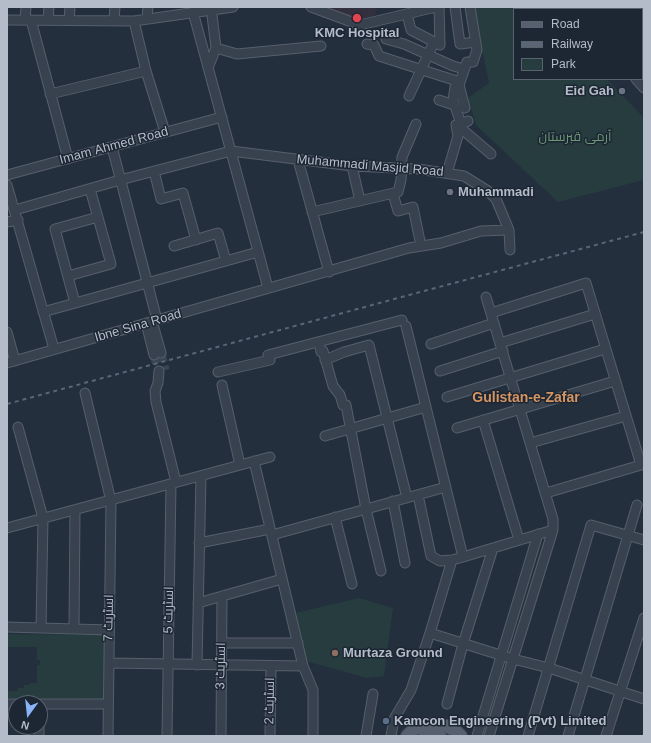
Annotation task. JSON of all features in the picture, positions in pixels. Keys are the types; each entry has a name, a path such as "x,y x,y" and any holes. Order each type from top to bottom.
{"main road":[{"path":"407,736 413,730 424,724 446,726 456,731 461,736"},
{"path":"425,736 440,736"}],"street":[{"path":"26,7 28,20 68,159"},
{"path":"48,20 49,7"},
{"path":"69,20 70,7"},
{"path":"114,20 115,7"},
{"path":"147,19 148,7"},
{"path":"7,20 134,20 211,8 233,7"},
{"path":"315,8 331,11 360,25 435,7 441,45 411,30 407,14"},
{"path":"455,7 460,44 476,42"},
{"path":"470,7 477,50 474,62 467,62 459,83 455,86 453,100 464,122 463,130 491,154"},
{"path":"208,68 216,48 211,8"},
{"path":"193,12 268,288"},
{"path":"134,20 146,71 165,132"},
{"path":"386,39 404,44 427,56 464,69"},
{"path":"409,96 434,42"},
{"path":"367,44 374,45 379,56 459,83"},
{"path":"216,48 238,54 321,46"},
{"path":"50,94 146,71"},
{"path":"637,80 644,88"},
{"path":"459,83 465,108"},
{"path":"439,100 451,104 453,100"},
{"name":"Imam Ahmed Road","path":"7,175 222,117"},
{"path":"447,173 458,136 456,125 464,122"},
{"path":"312,212 398,192 401,180 401,168 404,151 416,124"},
{"path":"112,147 147,282 158,354"},
{"path":"15,210 120,180 231,151"},
{"name":"Muhammadi Masjid Road","path":"231,151 352,166 418,169 464,176 488,191 496,199 509,230 510,250"},
{"path":"298,160 329,272"},
{"path":"352,166 360,201"},
{"path":"154,171 161,199 183,193 196,240"},
{"path":"7,185 54,350"},
{"path":"68,276 111,264 90,189"},
{"path":"393,194 398,211 413,207 421,246"},
{"path":"75,303 55,229 98,217"},
{"path":"7,222 18,220"},
{"name":"Ibne Sina Road","path":"11,362 409,248 440,243 481,231 509,230"},
{"path":"174,246 218,234 226,261"},
{"path":"43,312 258,252"},
{"path":"491,312 586,283 606,348 641,465 546,493"},
{"path":"486,298 546,493 553,519 554,530 489,736"},
{"path":"440,371 501,347 595,314"},
{"path":"218,372 270,360 268,355 404,323 463,557"},
{"path":"431,344 494,323"},
{"path":"7,332 11,362"},
{"path":"319,342 333,386 340,395 343,405 346,404 366,509 381,571"},
{"path":"325,360 344,352 369,345 407,498"},
{"path":"447,397 606,348"},
{"name":"اسٹریٹ 5","path":"162,371 155,391 156,402 174,483 167,736"},
{"path":"457,428 615,381"},
{"path":"222,385 240,465"},
{"name":"اسٹریٹ 7","path":"85,393 111,500 108,736"},
{"path":"325,436 426,407"},
{"path":"530,443 626,416"},
{"path":"483,420 519,540"},
{"path":"18,427 43,518 41,628"},
{"path":"7,528 270,457"},
{"path":"254,461 303,666 313,690 313,736"},
{"path":"197,665 201,476"},
{"path":"199,543 271,532 335,517 446,487"},
{"path":"418,495 431,556 440,561 452,560 554,530"},
{"path":"393,501 405,563"},
{"path":"568,736 637,505"},
{"path":"74,629 75,510"},
{"path":"335,517 352,584"},
{"path":"528,736 591,525 644,540"},
{"path":"478,736 538,534"},
{"path":"447,704 463,644 493,548"},
{"path":"391,736 394,719 411,690 452,560"},
{"path":"198,603 282,579"},
{"name":"اسٹریٹ 3","path":"221,736 222,596"},
{"path":"606,736 644,618"},
{"path":"7,628 109,630"},
{"path":"430,633 501,656 549,668 644,699"},
{"path":"222,643 298,643"},
{"path":"109,663 221,666 303,666"},
{"name":"اسٹریٹ 2","path":"270,736 271,666"},
{"path":"366,736 373,694"},
{"path":"48,704 108,704"}],"shaded area":[{"name":"KMC Hospital","path":"332,7 377,7 373,22 360,25 331,14"}],"green space":[{"name":"آرمی قبرستان","path":"473,7 535,7 536,8 513,8 513,80 608,80 644,118 644,180 558,202 476,125 468,98 489,83"},
{"path":"359,598 393,608 384,676 367,678 302,660 291,614"},
{"path":"7,634 105,635 103,699 48,698 48,695 8,695 7,698 7,691 17,691 18,688 24,688 24,685 37,683 37,665 40,665 40,660 37,660 37,647 7,647"}],"tunnel":[{"path":"161,353 165,370"},
{"path":"154,355 159,371"}],"railway":[{"path":"7,404 644,232"}],"place":[{"name":"KMC Hospital","path":"357,18"},
{"name":"Eid Gah","path":"622,91"},
{"name":"Muhammadi","path":"450,192"},
{"name":"Murtaza Ground","path":"335,653"},
{"name":"Kamcon Engineering (Pvt) Limited","path":"386,721"}],"district":[{"name":"Gulistan-e-Zafar","path":"526,398"}]}
